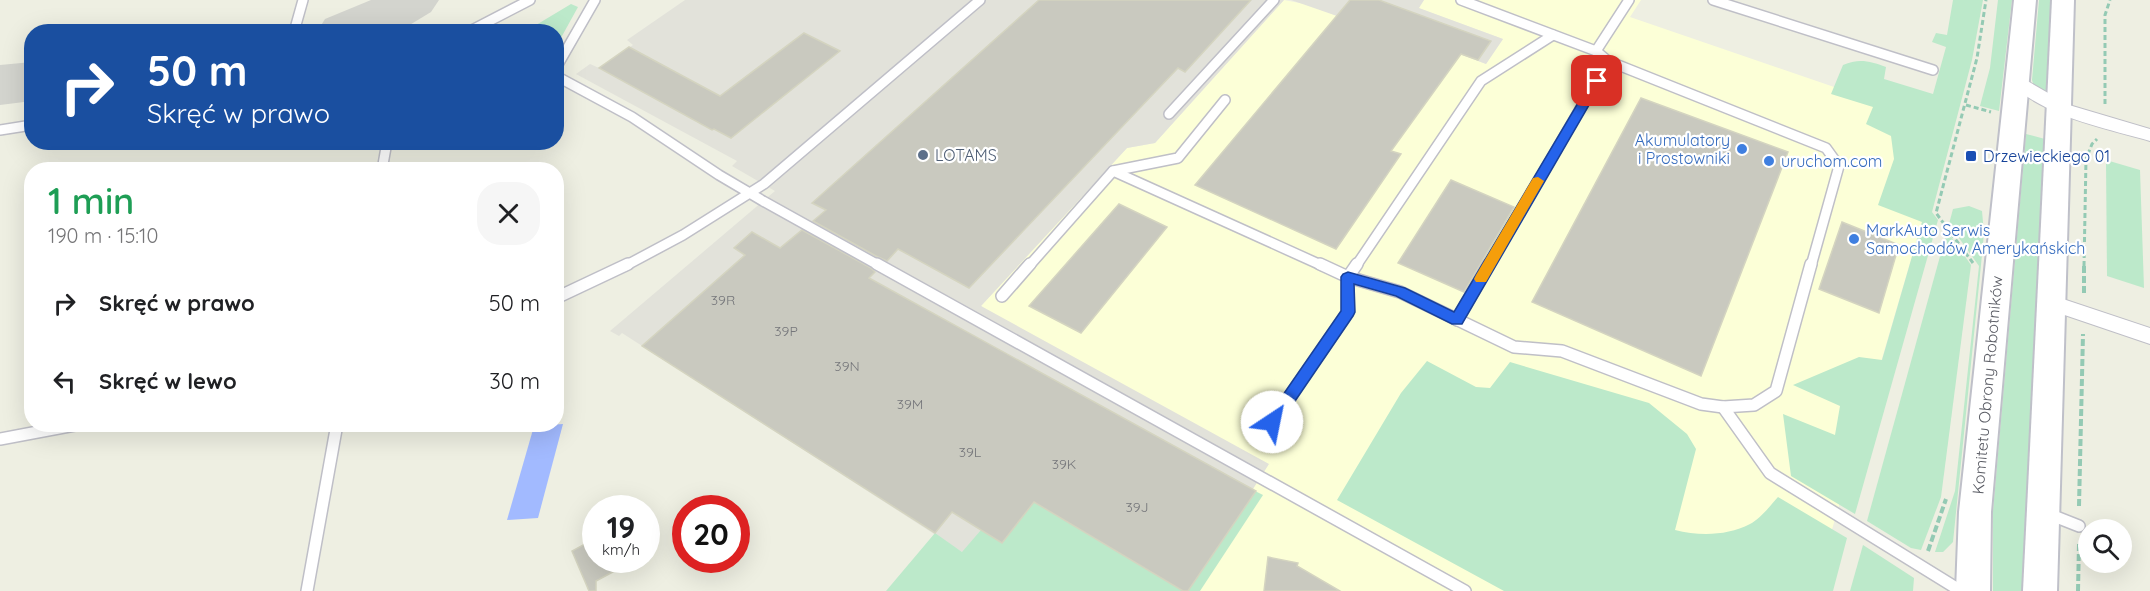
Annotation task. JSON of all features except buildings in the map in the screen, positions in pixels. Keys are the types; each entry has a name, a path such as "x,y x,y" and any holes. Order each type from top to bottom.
{"street":[{"name":"Komitetu Obrony Robotników","path":"1973,591 1975,512 2025,0"},
{"path":"2040,591 2063,0"},
{"path":"2017,81 2031,94 2059,108 2150,135"},
{"path":"2051,303 2150,336"}],"lane":[{"path":"296,24 303,0"},
{"path":"483,24 530,0"},
{"path":"564,54 595,0"},
{"path":"564,294 625,266 683,235 764,184 980,0"},
{"path":"1169,114 1274,0"},
{"path":"1113,171 1348,277 1400,292 1514,347 1562,351 1701,404 1723,407 1754,405 1776,391 1839,166 1826,148 1796,134 1608,61 1596,51 1461,0"},
{"path":"1596,51 1629,0"},
{"path":"1713,0 1933,70"},
{"path":"1272,422 1348,312 1348,277 1480,81 1553,35"},
{"path":"1457,320 1608,61"},
{"path":"564,80 632,117 749,193 1465,591"},
{"path":"1002,296 1113,171 1178,158 1225,100"},
{"path":"0,130 24,126"},
{"path":"1723,407 1770,473 1961,591"},
{"path":"0,439 37,432"},
{"path":"307,591 337,432"},
{"path":"2043,512 2078,526"}],"path":[{"path":"1975,265 1936,213 1977,58 1986,0"},
{"path":"2105,87 2105,15 2110,0"},
{"path":"1965,105 1999,115"},
{"path":"2084,295 2086,159 2092,144 2105,135"},
{"path":"2079,519 2084,322"},
{"path":"1927,553 1948,492"},
{"path":"2078,573 2078,591"}],"shaded area":[{"path":"685,0 1284,0 1155,143 1127,148 981,306 1269,464 1253,489 1255,491 1188,591 1183,591 1034,502 1002,543 962,552 622,333 619,336 610,331 775,191 732,166 737,161 576,74 590,64 599,68 633,45 627,40"},
{"path":"1284,0 1310,5 1337,16 1343,9 1486,64 1503,39 1418,8 1424,0 1641,0 1630,17 1945,125 1941,157 1814,591 1188,591 1255,492 981,306 1127,148 1155,143"},
{"path":"1291,0 1424,0 1419,8 1503,39 1486,64 1343,9 1337,16"},
{"path":"1953,0 1983,0 1972,60 1932,212 1938,220 1855,514 1791,476 1783,414 1835,435 1840,406 1793,385 1859,357 1882,360 1922,222 1878,205 1894,159 1891,136 1866,124 1873,107 1831,94 1843,65 1859,61 1886,67 1884,79 1933,94 1946,47 1932,42 1936,33 1947,35"},
{"path":"1998,0 2012,0 1999,111 1980,106 1990,68"},
{"path":"2039,0 2052,0 2047,96 2034,87 2032,80"},
{"path":"571,4 578,7 564,32 564,24 538,24"},
{"path":"2026,134 2045,139 2022,591 1993,591 1993,511"},
{"path":"2106,160 2140,170 2144,288 2107,276"},
{"path":"1969,206 1982,211 1984,233 1981,265 1953,542 1943,552 1935,552 1955,491 1979,266 1949,224 1953,209"},
{"path":"1947,231 1971,265 1941,497 1921,550 1911,548 1867,521"},
{"path":"1427,361 1476,387 1490,388 1510,362 1649,403 1687,434 1696,449 1675,530 1713,534 1732,531 1757,519 1778,497 1847,538 1833,591 1504,591 1337,500 1401,393"},
{"path":"1255,491 1263,495 1200,591 1188,591"},
{"path":"1034,502 1183,591 886,591 935,533 962,552 981,530 1002,543"},
{"path":"1863,545 1914,578 1913,591 1850,591"}],"water":[{"path":"532,432 561,432 538,518 507,520"}],"taxiway":[{"path":"366,24 412,0"},
{"path":"0,85 24,82"}],"slow traffic":[{"path":"1481,279 1538,181"}],"place":[{"name":"Akumulatory i Prostowniki","path":"1742,149"},
{"name":"LOTAMS","path":"923,155"},
{"name":"Drzewieckiego 01","path":"1971,156"},
{"name":"uruchom.com","path":"1769,161"},
{"name":"MarkAuto Serwis Samochodów Amerykańskich","path":"1854,239"}],"route":[{"path":"1272,422 1348,312 1348,277 1400,292 1457,320 1597,81"}]}
